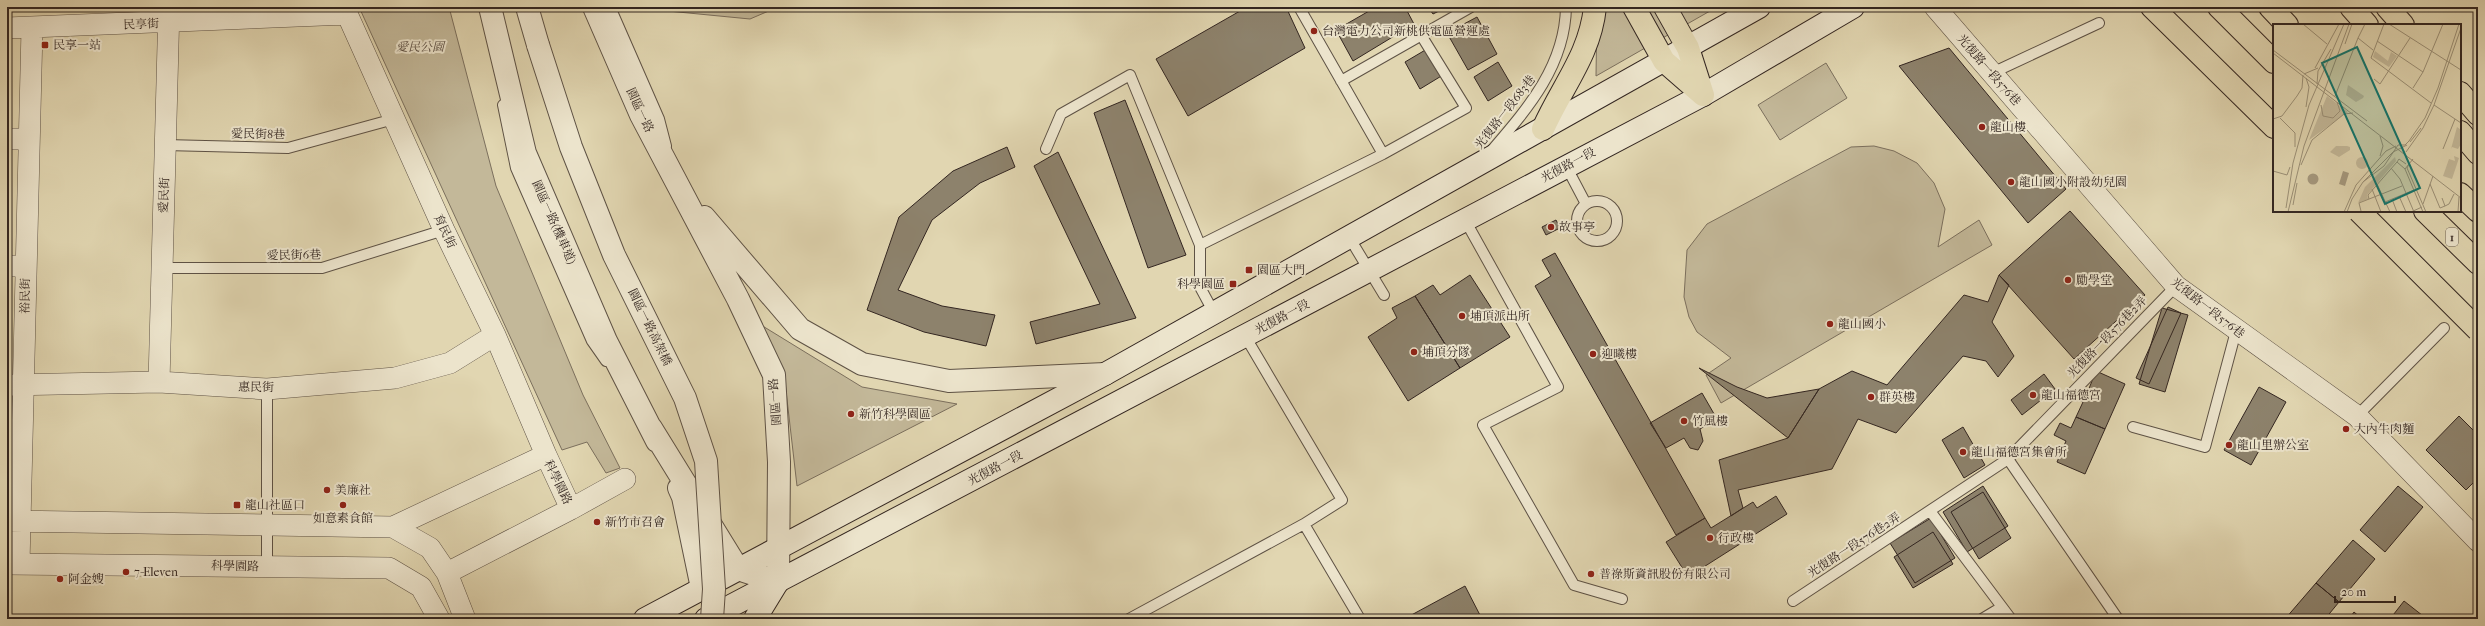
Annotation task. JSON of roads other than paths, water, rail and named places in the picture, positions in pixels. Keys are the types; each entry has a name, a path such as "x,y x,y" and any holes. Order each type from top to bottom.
{"highway":[{"path":"1543,129 1556,100 1580,62 1593,30 1595,7"},
{"path":"1634,7 1664,61 1703,95"},
{"path":"1665,7 1688,48 1703,95"},
{"path":"2152,7 2273,126"},
{"path":"2219,7 2272,60"},
{"path":"2270,7 2286,24"},
{"path":"2351,7 2366,24"},
{"path":"2387,7 2401,24"},
{"path":"2461,94 2478,114"},
{"path":"2461,133 2478,153"},
{"path":"2461,195 2478,211"},
{"path":"2360,212 2478,330"},
{"name":"1","path":"2426,212 2478,263"}],"street":[{"path":"490,7 525,152 606,342 651,428 683,497 702,588"},
{"path":"527,7 538,45"},
{"path":"535,7 538,45"},
{"name":"園區一路","path":"594,7 641,115 677,186 738,299 774,374 779,462 778,582"},
{"path":"645,619 1104,374 1759,7"},
{"name":"光復路一段","path":"706,619 1703,95 1852,7"},
{"name":"光復路一段576巷","path":"1935,7 2176,286 2236,331 2357,416 2478,541"},
{"name":"民享街","path":"7,28 32,28 169,15 345,10"},
{"name":"育民街","path":"345,10 444,230 495,335 546,455"},
{"name":"愛民街","path":"159,382 169,15"},
{"name":"裕民街","path":"13,564 16,266 29,139 32,28"},
{"name":"園區一路高架橋","path":"538,45 571,147 614,255 685,398 706,461 714,589 712,619"},
{"path":"7,139 29,139"},
{"path":"677,186 800,329 862,364 949,381 1104,374"},
{"name":"惠民街","path":"15,385 159,382 267,389 395,378 450,363 495,335"},
{"path":"651,428 738,569 778,582 755,619"},
{"name":"科學園路","path":"13,521 393,527 546,455 571,509"},
{"name":"科學園路","path":"447,573 626,479"},
{"name":"科學園路","path":"393,527 430,548 447,573 465,619"},
{"name":"科學園路","path":"13,564 389,568 421,587 439,619"}],"lane":[{"name":"園區一路(機車道)","path":"482,7 516,168 592,341 651,428"},
{"path":"610,7 660,119 677,186"},
{"path":"1299,7 1383,154"},
{"path":"1341,81 1471,7"},
{"name":"光復路一段683巷","path":"1481,163 1523,114 1548,79 1561,46 1566,7"},
{"path":"1992,73 2099,23"},
{"path":"1200,245 1383,154 1466,108 1421,35"},
{"path":"1046,149 1061,114 1130,75 1200,245 1200,287 1214,313"},
{"name":"愛民街8巷","path":"165,146 288,148 394,119"},
{"path":"1566,166 1586,204"},
{"path":"1592,201 1605,202 1615,212 1618,224 1615,231 1605,240 1592,241 1586,238 1578,228 1578,215 1586,204 1592,201"},
{"path":"1465,220 1558,387 1483,425 1574,585 1622,599"},
{"name":"愛民街6巷","path":"162,268 322,268 444,230"},
{"path":"1349,237 1384,295"},
{"name":"光復路一段576巷2弄","path":"1793,601 2008,459 2176,286"},
{"path":"2357,416 2444,328"},
{"path":"2133,427 2205,447 2236,331"},
{"path":"1129,619 1304,524 1342,500 1245,336"},
{"path":"267,389 267,567"},
{"path":"2008,459 2118,619"},
{"path":"1930,511 2011,619"},
{"path":"1304,524 1360,619"},
{"path":"1982,619 2002,607"}],"place":[{"name":"台灣電力公司新桃供電區營運處","path":"1314,31"},
{"name":"民享一站","path":"45,45"},
{"name":"龍山樓","path":"1982,127"},
{"name":"龍山國小附設幼兒園","path":"2011,182"},
{"name":"故事亭","path":"1551,227"},
{"name":"園區大門","path":"1249,270"},
{"name":"勵學堂","path":"2068,280"},
{"name":"科學園區","path":"1233,284"},
{"name":"埔頂派出所","path":"1462,316"},
{"name":"龍山國小","path":"1830,324"},
{"name":"埔頂分隊","path":"1414,352"},
{"name":"迎曦樓","path":"1593,354"},
{"name":"龍山福德宮","path":"2033,395"},
{"name":"群英樓","path":"1871,397"},
{"name":"新竹科學園區","path":"851,414"},
{"name":"竹風樓","path":"1684,421"},
{"name":"大內牛肉麵","path":"2346,429"},
{"name":"龍山里辦公室","path":"2229,445"},
{"name":"龍山福德宮集會所","path":"1963,452"},
{"name":"美廉社","path":"327,490"},
{"name":"龍山社區口","path":"237,505"},
{"name":"如意素食館","path":"343,505"},
{"name":"新竹市召會","path":"597,522"},
{"name":"行政樓","path":"1710,538"},
{"name":"7-Eleven","path":"126,572"},
{"name":"普祿斯資訊股份有限公司","path":"1591,574"},
{"name":"阿金嫂","path":"60,579"}],"park label":[{"name":"愛民公園","path":"420,47"}]}
